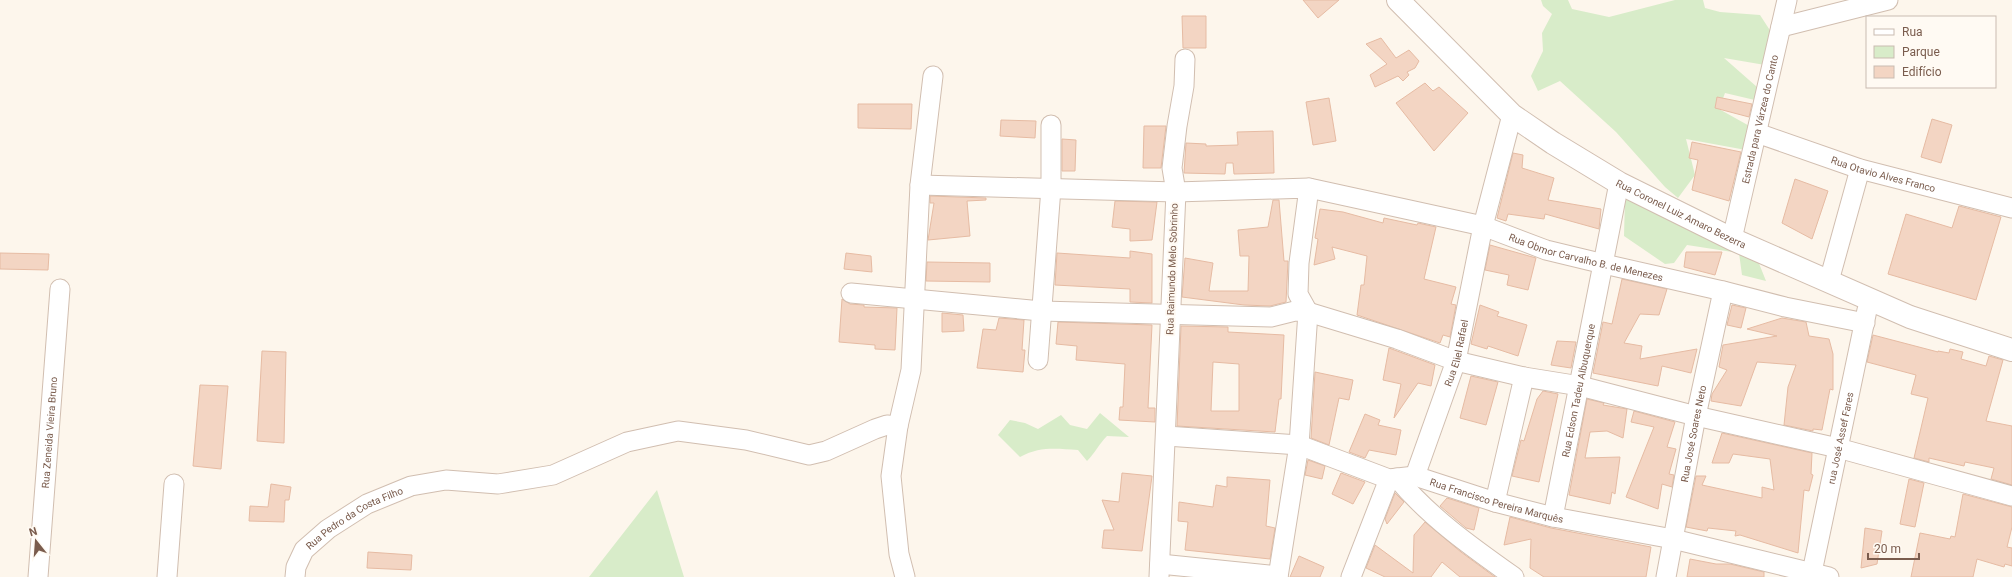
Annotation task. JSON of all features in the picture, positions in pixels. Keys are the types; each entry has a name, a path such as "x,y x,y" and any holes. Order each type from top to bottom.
{"street":[{"name":"Rua Coronel Luiz Amaro Bezerra","path":"1398,0 1512,115 1553,143 1619,183 1732,239 1910,316 2012,350"},
{"name":"Estrada para Várzea do Canto","path":"1732,239 1787,0"},
{"path":"1781,27 1888,0"},
{"path":"1176,192 1172,168 1184,86 1185,59"},
{"path":"905,577 899,554 891,476 898,426 911,370 920,185 933,76"},
{"name":"Rua Eliel Rafael","path":"1351,577 1456,361 1483,226 1512,115"},
{"path":"1038,360 1051,188 1052,125"},
{"name":"Rua Otavio Alves Franco","path":"1757,133 1860,169 2012,208"},
{"path":"1829,281 1860,169"},
{"name":"Rua Edson Tadeu Albuquerque","path":"1553,517 1619,183"},
{"name":"Rua Raimundo Melo Sobrinho","path":"920,185 1176,192 1160,570"},
{"path":"1160,570 1278,576 1299,445 1308,312 1298,294 1299,263 1309,188"},
{"name":"Rua Obmor Carvalho B. de Menezes","path":"1176,192 1309,188 1483,226 1546,250 1785,307 1865,323"},
{"name":"Rua Zeneida Vieira Bruno","path":"38,577 60,289"},
{"name":"Rua José Soares Neto","path":"1666,577 1696,416 1723,291"},
{"path":"851,293 1041,311 1271,317 1295,312 1308,312 1397,339 1456,361 1524,376 1580,386 1696,416 1838,448 2012,496"},
{"name":"rua José Assef Fares","path":"1817,575 1838,448 1870,299"},
{"path":"1495,502 1524,376"},
{"name":"Rua Pedro da Costa Filho","path":"295,577 296,567 304,550 328,529 367,504 411,486 446,480 498,484 553,475 627,442 678,431 746,440 809,455 826,451 887,425 898,426"},
{"name":"Rua Francisco Pereira Marquês","path":"1166,436 1299,445 1400,478 1553,517 1673,539 1817,575"},
{"path":"1400,478 1410,494 1476,550 1514,577"},
{"path":"166,577 174,484"}],"green space":[{"path":"1541,0 1568,0 1572,9 1609,17 1675,0 1703,0 1705,8 1720,12 1760,15 1773,35 1765,65 1724,58 1757,87 1759,101 1725,93 1719,109 1753,128 1746,150 1686,139 1695,175 1678,198 1665,187 1616,132 1560,81 1538,91 1531,76 1543,51 1542,33 1552,14 1543,6"},
{"path":"1625,198 1756,256 1766,281 1742,275 1739,253 1687,245 1674,263 1665,264 1624,236"},
{"path":"1100,413 1129,437 1107,436 1087,461 1078,450 1042,450 1020,457 998,435 1010,420 1025,423 1038,429 1061,415 1070,425 1087,429"},
{"path":"657,490 684,577 589,577"}],"building":[{"path":"1303,0 1339,0 1318,18"},
{"path":"1182,16 1206,16 1206,48 1183,48"},
{"path":"1381,38 1396,58 1409,50 1419,61 1415,68 1407,72 1409,75 1403,81 1398,76 1375,87 1370,75 1387,64 1366,44"},
{"path":"1425,83 1433,91 1439,87 1468,113 1434,151 1396,103"},
{"path":"1717,97 1752,104 1749,117 1715,108"},
{"path":"1329,98 1336,141 1313,145 1306,102"},
{"path":"858,104 912,104 911,129 858,128"},
{"path":"1932,119 1952,125 1941,163 1921,157"},
{"path":"1001,120 1036,121 1035,138 1000,136"},
{"path":"1144,126 1166,126 1161,168 1143,168"},
{"path":"1273,131 1274,173 1234,174 1233,163 1226,163 1225,174 1184,173 1186,143 1206,144 1206,146 1238,145 1237,132"},
{"path":"1062,139 1076,140 1075,171 1062,171"},
{"path":"1692,142 1741,152 1729,201 1692,190 1698,160 1689,158"},
{"path":"1513,153 1523,155 1522,168 1554,178 1548,200 1601,209 1599,229 1545,214 1544,219 1508,214 1506,221 1497,218"},
{"path":"1795,179 1828,191 1812,239 1782,223"},
{"path":"930,196 986,198 986,200 967,201 970,236 928,240 934,203 930,203"},
{"path":"1273,200 1279,200 1284,261 1288,261 1286,302 1270,306 1244,305 1182,297 1185,258 1213,263 1209,291 1248,291 1249,256 1240,256 1238,230 1268,227"},
{"path":"1115,201 1157,202 1152,240 1130,241 1130,229 1112,227"},
{"path":"1959,206 2001,217 1976,300 1888,274 1906,214 1952,228"},
{"path":"1320,209 1343,212 1383,223 1384,218 1417,225 1418,223 1436,227 1424,279 1456,287 1451,304 1456,305 1450,337 1443,335 1440,343 1357,315 1361,285 1364,285 1367,256 1332,247 1335,259 1314,265 1318,239 1315,238"},
{"path":"1490,245 1536,258 1528,290 1507,285 1509,275 1485,270"},
{"path":"1130,251 1152,254 1152,303 1130,302 1130,289 1055,285 1057,253 1130,258"},
{"path":"1686,252 1722,252 1715,275 1684,267"},
{"path":"0,253 49,254 48,270 0,269"},
{"path":"846,253 871,256 872,272 844,269"},
{"path":"927,262 990,263 990,282 926,281"},
{"path":"1622,279 1667,289 1659,315 1640,314 1624,343 1642,346 1640,359 1697,349 1691,373 1662,366 1658,386 1593,373 1603,322 1612,324"},
{"path":"842,299 850,304 864,305 864,307 897,308 895,350 875,349 875,345 839,342"},
{"path":"1480,305 1499,312 1497,316 1527,325 1518,356 1488,346 1487,349 1471,344"},
{"path":"1732,305 1746,308 1741,328 1727,325"},
{"path":"942,313 963,315 964,331 942,332"},
{"path":"999,318 1024,320 1022,350 1025,350 1023,372 977,368 983,329 996,330"},
{"path":"1782,318 1806,322 1809,336 1829,339 1833,354 1833,390 1830,389 1822,430 1813,429 1813,431 1784,425 1788,387 1796,365 1757,362 1741,406 1711,401 1712,394 1727,370 1719,367 1723,345 1777,336 1747,329"},
{"path":"1058,322 1152,325 1148,408 1155,408 1155,422 1119,420 1120,407 1123,407 1125,364 1076,360 1077,346 1056,344"},
{"path":"1181,326 1228,327 1228,332 1284,335 1281,399 1279,399 1275,432 1177,426","holes":["1213,362 1239,364 1239,411 1211,411"]},
{"path":"1873,335 1938,352 1949,353 1950,349 1963,352 1961,359 1986,366 1989,356 2003,360 1986,421 2012,426 2012,485 1991,479 1994,468 1965,462 1964,466 1929,458 1929,462 1914,458 1928,398 1911,394 1916,375 1867,362"},
{"path":"1557,341 1576,342 1571,368 1551,365"},
{"path":"1389,348 1435,365 1431,386 1418,383 1394,418 1401,384 1383,380"},
{"path":"262,351 286,352 284,443 257,441"},
{"path":"1315,372 1353,380 1349,400 1339,398 1329,445 1311,438"},
{"path":"1471,376 1498,382 1486,425 1460,418"},
{"path":"200,385 228,386 221,469 193,466"},
{"path":"1543,391 1558,394 1539,482 1512,476 1521,440 1524,441 1537,399"},
{"path":"1587,399 1604,403 1603,405 1627,409 1623,438 1607,431 1590,432 1585,458 1620,457 1615,494 1612,492 1610,504 1569,495"},
{"path":"1634,411 1675,422 1667,447 1676,449 1669,474 1674,475 1672,487 1662,484 1658,509 1626,497 1654,427 1631,422"},
{"path":"1365,414 1380,420 1378,425 1401,430 1396,455 1369,450 1365,458 1349,452"},
{"path":"1722,433 1812,453 1811,474 1813,475 1809,491 1804,490 1798,553 1740,535 1735,536 1736,531 1708,528 1707,531 1686,527 1696,476 1706,476 1702,485 1762,498 1762,487 1774,490 1770,459 1733,454 1729,463 1712,463"},
{"path":"1308,460 1325,466 1322,479 1305,475"},
{"path":"1122,473 1152,476 1142,551 1102,548 1104,530 1114,530 1102,500 1119,502"},
{"path":"1341,473 1365,482 1353,504 1332,494"},
{"path":"1227,477 1270,480 1266,526 1275,528 1270,559 1185,550 1188,522 1178,521 1179,502 1213,507 1216,485 1227,487"},
{"path":"1909,479 1924,483 1915,527 1900,524"},
{"path":"271,484 291,487 289,500 285,500 284,522 249,521 250,506 268,507"},
{"path":"1395,493 1404,502 1387,524 1385,519"},
{"path":"1963,494 2012,507 2012,527 2007,547 2012,548 2012,566 2005,564 2004,567 1977,559 1973,577 1911,577 1920,533 1950,539 1951,536 1955,537"},
{"path":"1447,498 1479,508 1474,530 1466,528 1440,506"},
{"path":"1510,517 1551,528 1651,547 1646,577 1544,577 1530,568 1531,539 1504,545"},
{"path":"1425,522 1461,552 1495,577 1460,577 1442,562 1431,577 1385,577 1366,568 1375,545 1413,573 1414,535"},
{"path":"1865,528 1882,531 1877,564 1861,568"},
{"path":"368,552 412,555 411,570 367,568"},
{"path":"1299,556 1324,567 1320,577 1290,577"},
{"path":"1690,559 1716,564 1730,564 1764,572 1764,577 1687,577"}]}
